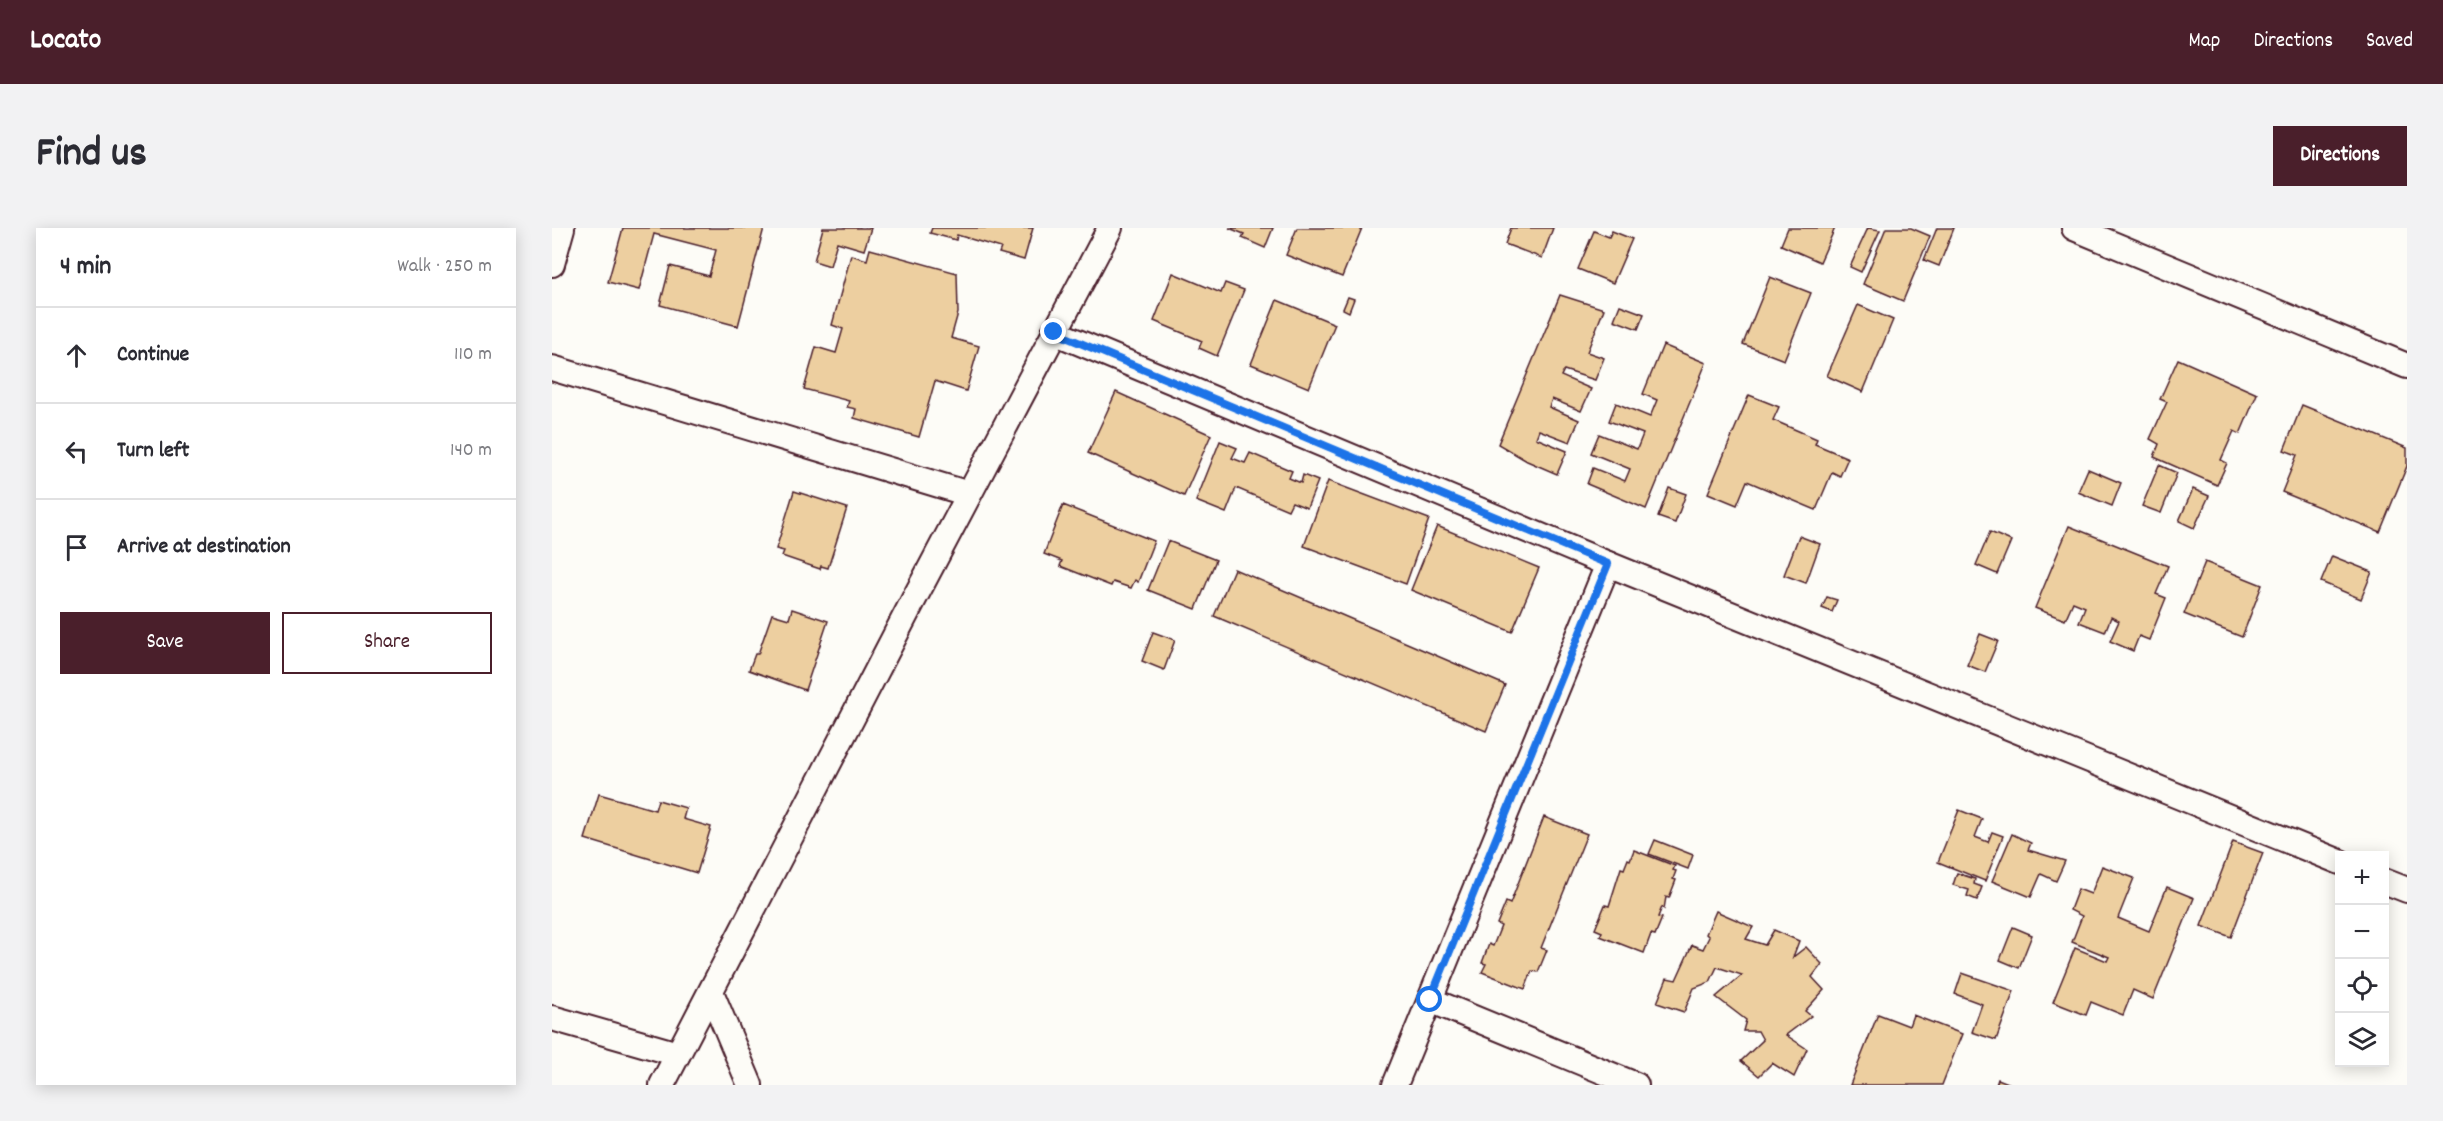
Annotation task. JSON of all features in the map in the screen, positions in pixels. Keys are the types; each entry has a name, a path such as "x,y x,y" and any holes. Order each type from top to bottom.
{"street":[{"path":"552,264 562,228"},
{"path":"662,1085 1110,228"},
{"path":"2074,228 2407,366"},
{"path":"1054,332 1608,564 2335,860"},
{"path":"552,368 969,494"},
{"path":"1395,1085 1608,564"},
{"path":"2389,883 2407,890"},
{"path":"711,992 750,1085"},
{"path":"1430,1000 1636,1085"},
{"path":"552,1017 678,1054"}],"building":[{"path":"623,228 764,228 738,326 660,305 670,266 709,276 716,250 654,234 639,290 608,282"},
{"path":"823,228 871,228 864,250 837,242 830,266 814,261"},
{"path":"932,228 1033,228 1024,260 999,253 1001,248 957,235 956,240 930,233"},
{"path":"1229,228 1273,228 1265,248 1242,238 1244,234"},
{"path":"1297,228 1362,228 1342,277 1286,255"},
{"path":"1511,228 1553,228 1542,258 1505,244"},
{"path":"1788,228 1835,228 1820,262 1781,245"},
{"path":"1868,228 1880,230 1861,272 1850,267"},
{"path":"1886,228 1911,228 1930,236 1903,301 1863,284"},
{"path":"1937,228 1954,228 1939,266 1924,260"},
{"path":"1594,231 1609,237 1612,231 1632,239 1613,283 1578,269"},
{"path":"870,249 957,273 958,313 951,338 979,346 966,391 935,381 919,437 854,418 856,409 847,407 849,401 804,389 816,347 836,353 843,329 832,325 851,255 867,260"},
{"path":"1173,273 1221,293 1225,283 1244,290 1217,356 1199,348 1202,341 1154,321"},
{"path":"1770,277 1811,293 1784,360 1743,344"},
{"path":"1560,295 1604,309 1587,352 1604,358 1595,380 1564,370 1561,376 1591,389 1581,411 1552,399 1549,407 1579,420 1570,442 1539,430 1536,438 1567,451 1557,474 1527,461 1498,444"},
{"path":"1348,297 1354,299 1349,312 1343,309"},
{"path":"1277,300 1335,324 1309,388 1251,364"},
{"path":"1620,305 1644,314 1638,329 1614,320"},
{"path":"1858,305 1893,320 1863,392 1827,376"},
{"path":"1663,345 1706,363 1646,509 1587,484 1593,468 1625,481 1630,469 1591,453 1599,434 1637,449 1643,434 1609,421 1616,403 1650,417 1657,400 1643,394"},
{"path":"2178,359 2257,394 2240,434 2234,431 2221,460 2227,463 2217,485 2154,457 2159,444 2150,439 2167,402 2160,399"},
{"path":"1116,392 1211,435 1184,496 1088,453"},
{"path":"1749,395 1779,407 1773,420 1817,439 1815,444 1848,458 1840,476 1832,472 1816,510 1747,481 1737,505 1708,493"},
{"path":"2302,405 2407,448 2407,466 2380,532 2282,492 2297,455 2284,450"},
{"path":"1220,441 1237,448 1232,458 1245,463 1250,453 1292,471 1289,478 1301,483 1303,475 1318,481 1307,508 1292,502 1288,510 1236,488 1226,513 1196,501"},
{"path":"2159,465 2177,473 2161,513 2142,506"},
{"path":"2088,469 2121,483 2112,506 2078,492"},
{"path":"1328,481 1429,519 1406,584 1304,546"},
{"path":"1669,488 1686,494 1675,523 1658,517"},
{"path":"2193,489 2209,496 2194,528 2179,521"},
{"path":"794,491 847,508 828,568 821,566 820,569 782,556 784,551 776,549"},
{"path":"1063,505 1154,541 1138,582 1135,580 1131,588 1113,582 1111,586 1060,566 1062,561 1044,554"},
{"path":"1437,526 1539,568 1512,632 1411,590"},
{"path":"2069,526 2168,566 2156,594 2166,598 2149,640 2139,636 2133,651 2110,641 2119,621 2111,617 2105,632 2079,622 2085,607 2073,602 2065,620 2035,608"},
{"path":"1990,532 2011,541 1997,574 1976,565"},
{"path":"1799,536 1820,544 1806,583 1784,575"},
{"path":"1168,541 1216,560 1196,609 1148,590"},
{"path":"2332,556 2372,572 2361,599 2321,582"},
{"path":"2205,562 2262,585 2242,637 2184,614"},
{"path":"1234,569 1505,685 1486,731 1214,616"},
{"path":"1827,597 1837,600 1832,612 1822,608"},
{"path":"792,609 828,621 805,690 749,670 755,654 758,654 772,614 789,619"},
{"path":"1153,632 1175,640 1164,670 1142,661"},
{"path":"1980,634 1998,641 1985,672 1967,665"},
{"path":"599,794 655,810 658,800 686,808 683,819 711,827 697,873 585,839"},
{"path":"1959,810 1982,819 1975,837 1988,842 1992,832 2003,836 1985,881 1938,862"},
{"path":"1544,817 1587,834 1541,948 1547,950 1538,972 1532,971 1525,989 1482,972 1486,964 1482,963 1489,944 1493,946 1501,926 1497,924 1506,902 1510,904"},
{"path":"2012,834 2031,843 2028,850 2065,861 2056,881 2041,874 2031,897 1992,881"},
{"path":"1655,840 1693,855 1688,869 1649,854"},
{"path":"2233,842 2263,853 2231,937 2201,926"},
{"path":"1634,850 1675,866 1673,870 1676,871 1673,879 1676,880 1669,898 1666,897 1664,909 1662,907 1658,917 1662,918 1655,935 1651,934 1644,953 1600,936 1602,932 1595,929 1605,905 1609,906 1621,868 1624,869"},
{"path":"2102,866 2134,878 2118,918 2149,931 2167,887 2194,898 2153,999 2133,990 2123,1015 2091,1002 2086,1015 2053,1002 2075,948 2107,961 2109,957 2072,942 2082,916 2070,910 2078,889 2091,894"},
{"path":"1957,873 1975,879 1974,884 1982,887 1977,900 1967,896 1969,890 1953,885"},
{"path":"1716,911 1753,927 1746,939 1765,945 1774,930 1799,941 1793,957 1806,947 1822,964 1812,977 1824,990 1805,1011 1811,1016 1786,1035 1807,1049 1794,1077 1772,1063 1759,1076 1741,1061 1763,1040 1758,1031 1743,1031 1746,1020 1716,997 1742,975 1717,967 1710,982 1694,988 1684,1012 1657,1003 1667,978 1676,980 1692,945 1703,949 1709,937 1706,934"},
{"path":"2013,927 2032,935 2019,968 2000,960"},
{"path":"1962,973 2014,991 1996,1040 1972,1032 1982,1004 1955,994"},
{"path":"1878,1014 1909,1026 1913,1015 1962,1034 1942,1085 1850,1085"},
{"path":"1998,1079 2013,1085 1996,1085"}],"route":[{"path":"1054,332 1608,564 1430,1000"}]}
